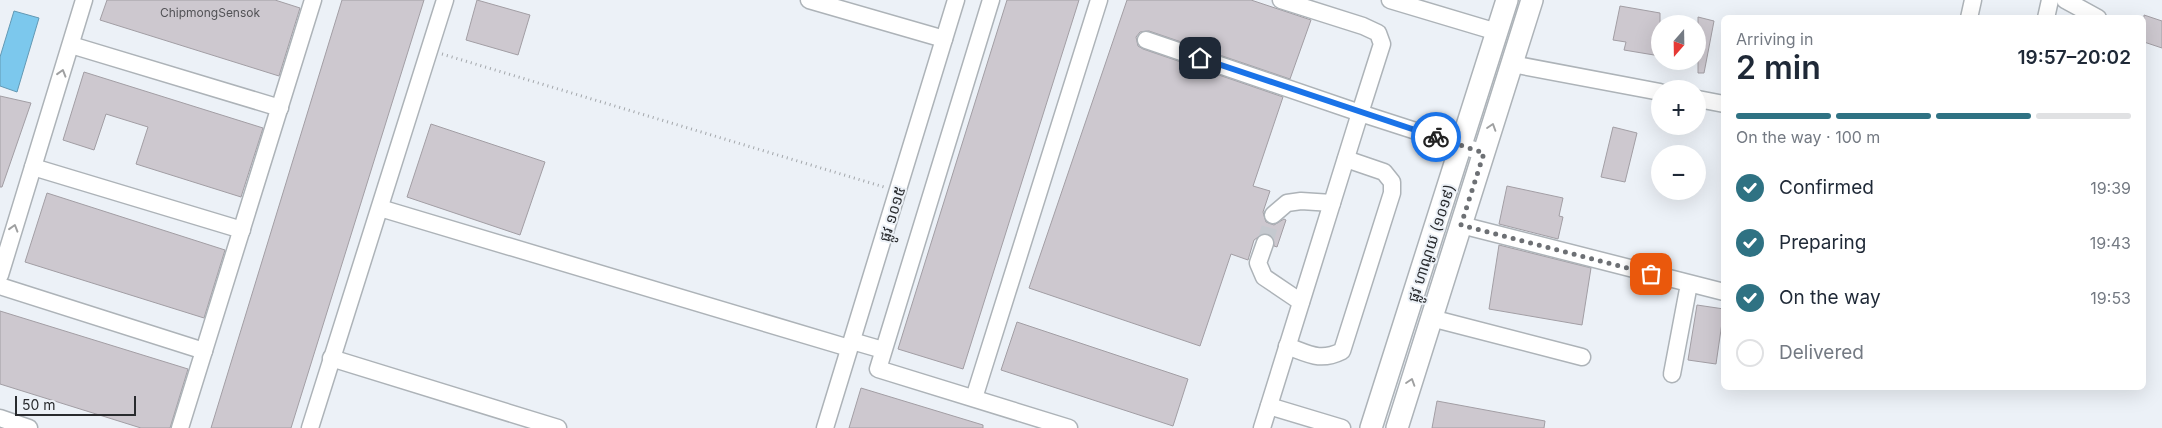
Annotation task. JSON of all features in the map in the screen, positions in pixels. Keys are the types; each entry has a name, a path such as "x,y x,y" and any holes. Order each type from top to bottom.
{"main road":[{"name":"ផ្លូវ ហាណូយ (១០១៩)","path":"1371,428 1507,0"},
{"name":"ផ្លូវ ហាណូយ (១០១៩)","path":"1397,428 1532,0"}],"street":[{"path":"0,275 84,0"},
{"path":"180,428 313,0"},
{"path":"310,428 445,0"},
{"path":"809,0 944,39"},
{"name":"ផ្លូវ ១០១៥","path":"825,428 899,192 956,0"},
{"path":"992,0 878,369 1068,428"},
{"path":"974,398 1099,0"},
{"path":"1262,428 1382,44 1378,33 1363,26 1281,0"},
{"path":"1390,0 1497,32"},
{"path":"1970,15 1973,0"},
{"path":"2047,15 2050,0"},
{"path":"2065,0 2092,15"},
{"path":"1146,40 1484,153"},
{"path":"71,45 280,108"},
{"path":"1512,64 1651,90"},
{"path":"1706,101 1721,103"},
{"path":"1287,346 1316,356 1329,358 1342,351 1389,202 1392,182 1384,172 1346,159"},
{"path":"33,167 242,230"},
{"path":"1273,215 1287,203 1301,201 1332,203"},
{"path":"380,208 851,344 883,350"},
{"path":"1461,225 1721,291"},
{"path":"1264,243 1258,263 1264,278 1301,302"},
{"path":"1672,374 1689,284"},
{"path":"0,286 204,351"},
{"path":"1432,318 1582,356"},
{"path":"331,358 558,428"},
{"path":"1269,406 1342,428"},
{"path":"0,418 29,428"}],"path":[{"path":"430,51 899,192"}],"water":[{"path":"14,11 39,18 17,92 0,86 0,57"}],"building":[{"path":"107,0 275,0 300,8 279,76 100,20"},
{"path":"342,0 424,0 291,428 211,428"},
{"path":"477,0 530,15 518,55 466,40"},
{"path":"1007,0 1079,0 963,369 898,349"},
{"path":"1127,0 1251,0 1311,20 1290,79 1149,31 1140,32 1136,37 1138,46 1143,49 1283,97 1253,186 1270,191 1263,212 1266,222 1274,225 1284,219 1286,220 1277,247 1274,246 1272,236 1264,233 1254,240 1248,260 1231,254 1200,346 1029,288"},
{"path":"1620,6 1660,13 1660,15 1651,15 1651,54 1624,50 1626,42 1613,40"},
{"path":"2146,16 2162,21 2162,48 2146,43"},
{"path":"1706,19 1714,21 1706,63"},
{"path":"1698,70 1705,70 1704,73 1698,73"},
{"path":"84,72 263,128 241,197 136,164 148,127 106,114 94,150 63,140"},
{"path":"0,96 31,103 2,187 0,187"},
{"path":"431,124 545,162 520,235 407,197"},
{"path":"1613,127 1637,133 1625,182 1601,177"},
{"path":"1507,186 1563,198 1559,216 1563,217 1558,239 1499,224"},
{"path":"47,193 225,250 204,318 25,262"},
{"path":"1499,245 1591,268 1582,325 1489,309"},
{"path":"1697,305 1721,309 1721,330 1716,364 1688,360"},
{"path":"0,311 188,369 170,428 141,428 0,384"},
{"path":"1017,322 1188,379 1173,426 1001,370"},
{"path":"861,388 983,425 983,428 849,428"},
{"path":"1437,401 1545,421 1544,428 1432,428"}],"tunnel":[{"path":"1265,243 1273,215"}],"way so far":[{"path":"1436,137 1484,153 1461,225 1651,274"}],"route":[{"path":"1200,58 1436,137"}]}
